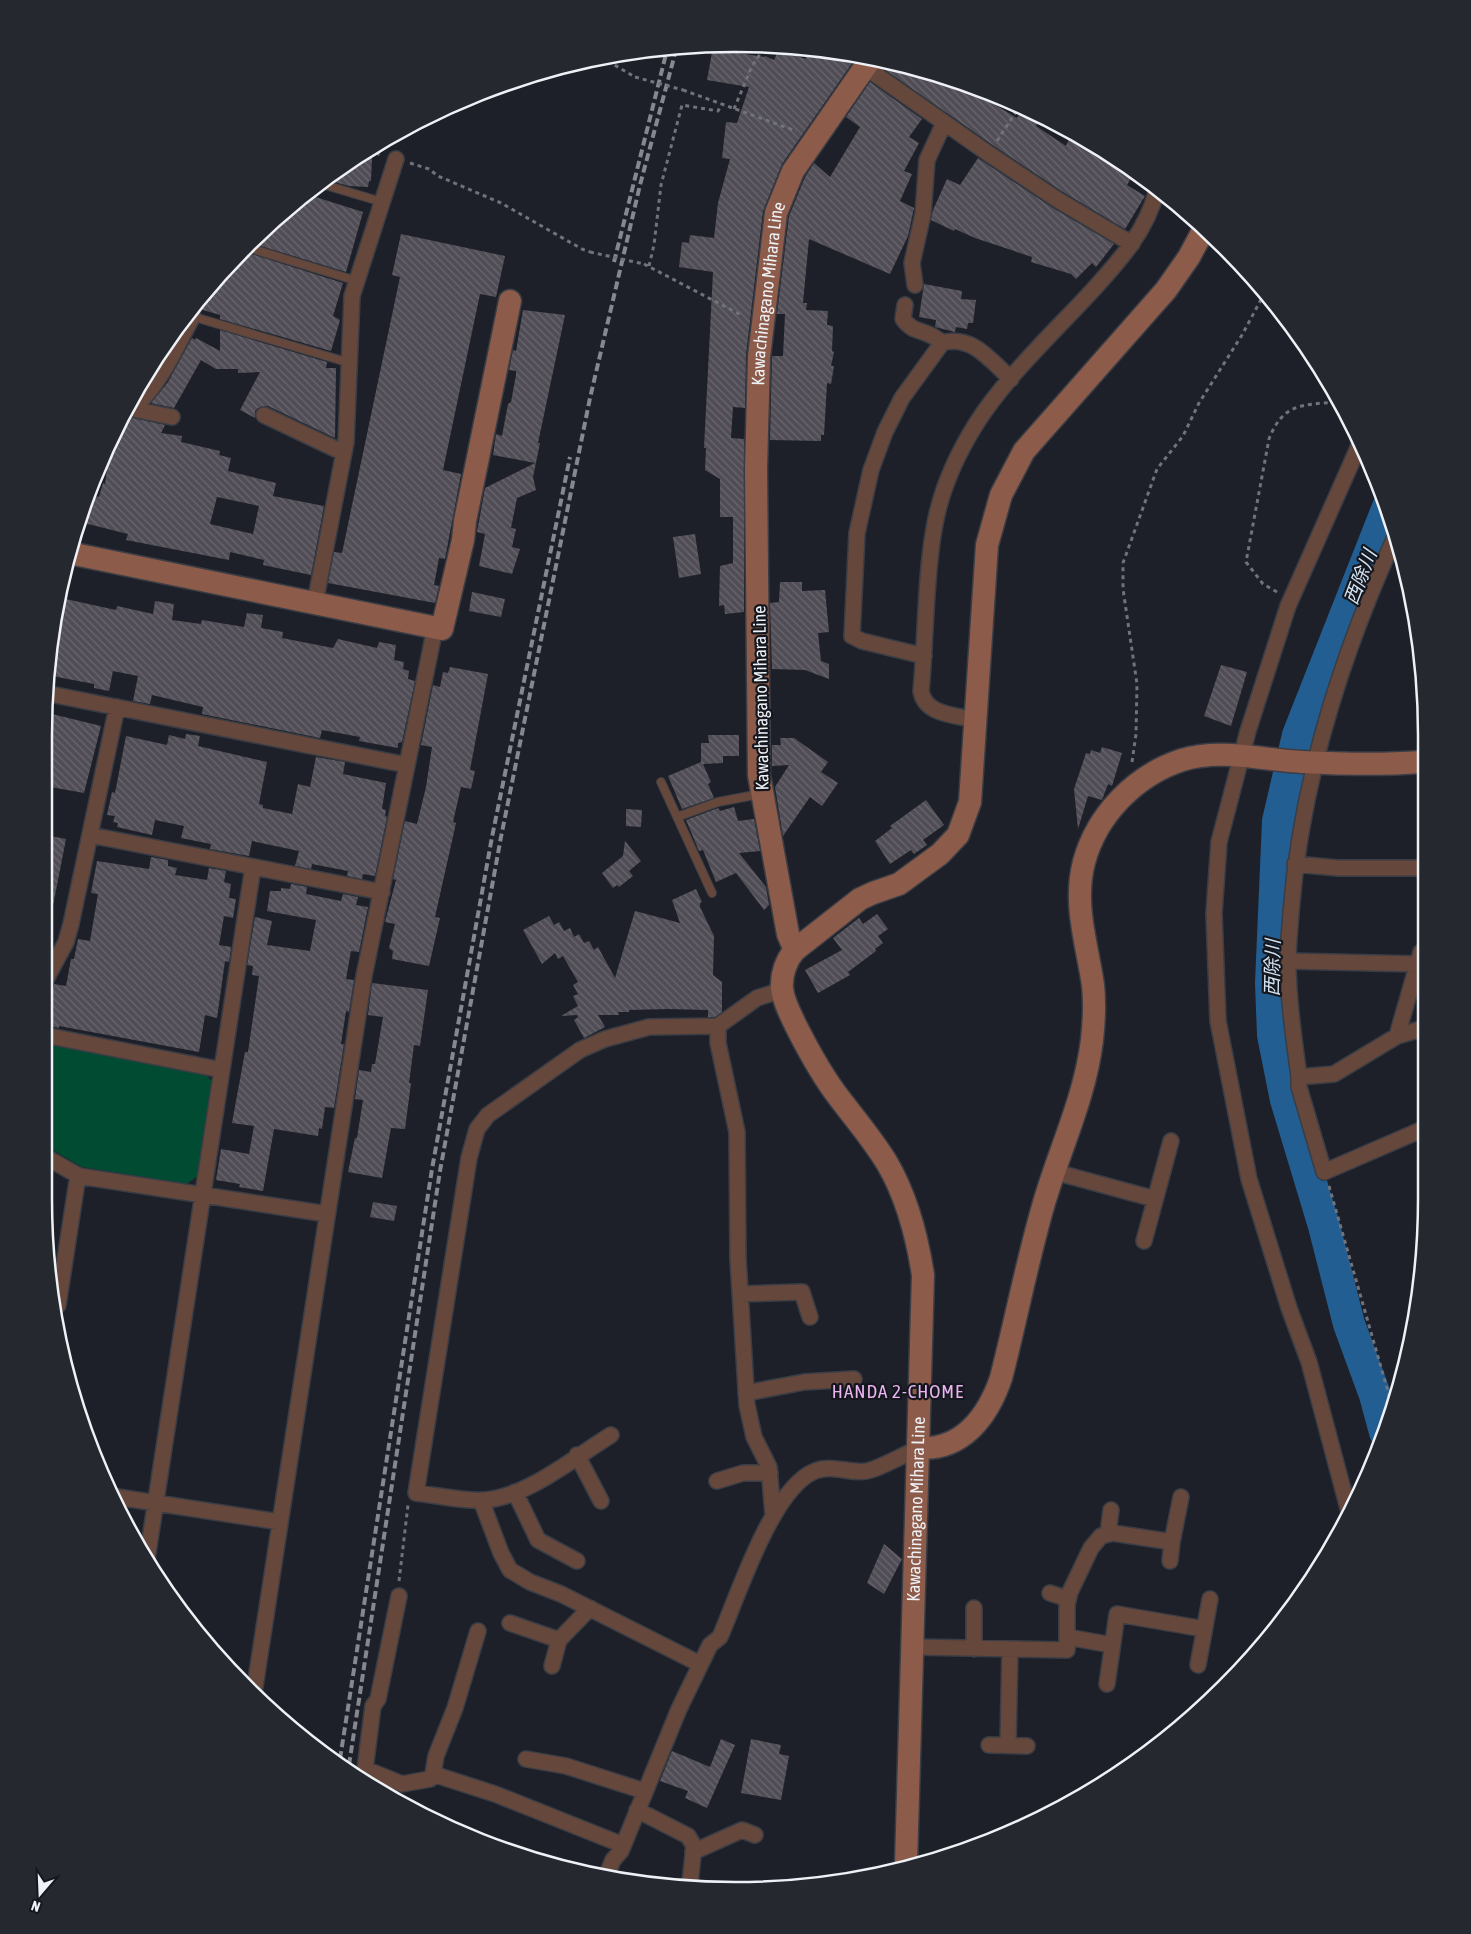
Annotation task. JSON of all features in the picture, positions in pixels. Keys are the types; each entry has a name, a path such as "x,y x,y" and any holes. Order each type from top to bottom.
{"street":[{"name":"Kawachinagano Mihara Line","path":"795,950 788,934 759,775 756,389 776,213 793,171 866,65"},
{"path":"875,67 944,123 989,154 1058,200 1132,244"},
{"path":"915,285 912,263 923,214 927,160 944,123"},
{"path":"315,603 346,442 352,296 396,159"},
{"path":"975,720 932,710 922,698 932,538 940,502 957,457 976,423 1011,379 1132,244 1149,214 1154,196"},
{"path":"610,1435 535,1482 515,1492 481,1500 416,1493 469,1158 477,1129 488,1115 580,1050 605,1039 649,1027 718,1026 756,998 782,990 786,964 795,950 860,899 899,884 927,865 953,842 961,828 970,802 987,545 993,520 1008,479 1016,463 1034,439 1166,290 1189,257 1200,236"},
{"path":"77,555 442,629 463,540 465,521 510,302"},
{"path":"905,305 903,319 907,324 912,329 934,334 942,343"},
{"path":"924,656 862,641 852,636 857,533 872,470 885,432 902,398 942,343 949,341 972,343 1011,379"},
{"path":"140,401 148,395 161,376 175,346"},
{"path":"136,409 172,417"},
{"path":"264,416 344,453"},
{"path":"1347,1503 1309,1362 1289,1308 1249,1179 1218,1021 1214,913 1219,842 1290,600 1357,451"},
{"path":"1391,546 1357,628 1312,762 1295,864 1288,961 1299,1086 1324,1172 1418,1131"},
{"path":"255,1683 364,976 435,628"},
{"path":"54,695 407,765"},
{"path":"52,968 66,942 117,707"},
{"path":"610,1869 700,1664 710,1645 720,1637 774,1515 787,1494 800,1480 814,1471 825,1468 858,1472 870,1471 920,1448 931,1448 958,1438 978,1423 993,1402 1001,1378 1044,1204 1084,1088 1094,1020 1093,986 1080,912 1080,886 1084,862 1093,838 1112,808 1153,772 1184,759 1220,755 1312,762 1418,762"},
{"path":"90,835 382,892"},
{"path":"1295,864 1338,868 1418,868"},
{"path":"149,1547 253,867"},
{"path":"1288,961 1418,958"},
{"path":"1398,1036 1418,965"},
{"name":"Kawachinagano Mihara Line","path":"782,990 810,1055 888,1164 912,1220 923,1275 920,1448 906,1859"},
{"path":"718,1026 718,1043 737,1132 736,1214 746,1393 754,1437 770,1473 774,1515"},
{"path":"1299,1077 1334,1074 1398,1036 1418,1030"},
{"path":"52,1036 222,1070"},
{"path":"1144,1241 1171,1141"},
{"path":"52,1160 78,1175 327,1214"},
{"path":"1055,1172 1155,1199"},
{"path":"59,1296 78,1175"},
{"path":"740,1294 802,1292 810,1317"},
{"path":"746,1393 804,1382 854,1378"},
{"path":"578,1455 601,1501"},
{"path":"717,1480 743,1473 770,1473"},
{"path":"515,1492 538,1540 577,1561"},
{"path":"1170,1561 1181,1496"},
{"path":"121,1498 280,1522"},
{"path":"481,1500 501,1553 510,1570 530,1582 561,1594 700,1664"},
{"path":"1108,1534 1111,1510"},
{"path":"914,1647 1067,1650 1068,1599 1091,1548 1101,1536 1113,1533 1172,1542"},
{"path":"1050,1593 1068,1599"},
{"path":"399,1596 378,1699 373,1706 365,1768 394,1783 402,1784 430,1779 434,1774 436,1756 455,1708 478,1631"},
{"path":"1198,1665 1210,1599"},
{"path":"552,1666 559,1640 590,1608"},
{"path":"974,1608 974,1648"},
{"path":"1106,1684 1117,1614 1204,1629"},
{"path":"510,1623 559,1640"},
{"path":"1067,1637 1112,1645"},
{"path":"1008,1745 1010,1649"},
{"path":"989,1745 1027,1746"},
{"path":"526,1759 566,1766 644,1791"},
{"path":"434,1774 495,1794 622,1845"},
{"path":"637,1810 688,1836 694,1846 690,1880"},
{"path":"693,1852 742,1830 755,1836"}],"lane":[{"path":"330,187 382,202"},
{"path":"256,250 356,281"},
{"path":"196,317 350,363"},
{"path":"660,782 712,893"},
{"path":"677,818 718,802 762,793"}],"path":[{"path":"734,109 752,66 761,53"},
{"path":"613,64 635,77 682,90 787,126 815,140"},
{"path":"649,266 654,245 661,185 682,105 718,111 722,104"},
{"path":"989,154 1015,113"},
{"path":"396,159 429,169 438,176 501,203 582,249 649,266 735,313 763,323"},
{"path":"1139,783 1130,773 1136,734 1137,684 1123,589 1122,562 1157,469 1183,436 1199,403 1242,335 1261,300"},
{"path":"1290,600 1263,584 1246,562 1269,439 1274,425 1282,415 1293,408 1332,402"},
{"path":"1324,1172 1389,1395"},
{"path":"399,1596 397,1592 408,1502 416,1493"}],"green space":[{"path":"52,1042 204,1072 213,1083 199,1175 187,1184 82,1167 52,1150"}],"building":[{"path":"734,52 765,56 774,60 777,54 780,54 796,55 805,59 807,56 852,63 782,164 763,211 746,355 745,408 733,407 731,438 744,439 744,612 725,614 724,605 719,606 720,566 733,563 733,517 720,517 720,479 705,470 706,448 704,448 713,272 679,267 682,242 689,243 690,235 714,238 718,203 730,159 722,158 726,122 737,123 749,87 707,80 712,53"},
{"path":"885,70 955,89 989,101 1017,118 1019,114 1038,123 1036,126 1066,146 1069,140 1115,168 1131,179 1127,185 1145,196 1125,229 1063,192"},
{"path":"870,82 922,119 909,137 919,143 904,171 912,174 900,201 914,208 908,236 890,274 809,239 803,303 807,303 806,310 828,311 827,325 833,326 832,351 834,352 831,366 834,366 831,384 827,383 824,435 821,435 821,441 770,440 772,356 783,356 785,314 777,314 789,216 805,177 814,163 830,177 860,127 846,117"},
{"path":"372,158 371,181 369,181 368,187 349,186 336,182"},
{"path":"978,158 1053,208 1114,244 1096,267 1092,263 1076,279 1071,274 1031,262 1032,257 975,238 955,229 954,231 931,220 933,210 947,179 960,185"},
{"path":"316,197 363,212 346,272 260,246 285,222"},
{"path":"401,234 505,256 496,297 480,294 443,470 461,474 445,559 439,558 434,585 439,586 435,603 328,583 334,552 342,553 400,277 392,275"},
{"path":"252,254 343,283 333,316 340,320 331,351 220,319 220,315 202,310 222,285"},
{"path":"924,284 962,291 961,299 976,300 973,323 968,323 967,329 956,327 955,332 935,327 936,320 919,317"},
{"path":"523,310 565,315 538,443 540,443 533,477 536,490 517,498 511,528 516,529 512,547 520,549 512,574 479,566 485,534 477,532 485,488 535,463 493,455 496,434 502,436 508,404 511,402 516,371 509,370 513,350 516,351"},
{"path":"220,330 327,362 326,368 336,368 335,438 268,406 258,408 255,411 255,418 240,410 260,372 238,373 238,369 216,369 201,360 174,408 151,403 168,382 192,338 195,340 196,338 220,351"},
{"path":"131,418 165,425 161,433 182,436 181,442 220,451 219,455 231,458 228,471 276,483 273,496 324,506 311,575 263,565 264,560 230,552 229,560 126,540 128,534 87,524 96,496 99,497 103,483 105,484 108,466","holes":["217,497 259,506 253,534 210,524"]},
{"path":"695,534 701,574 679,578 673,537"},
{"path":"780,582 802,582 802,591 825,590 829,632 818,633 821,661 829,664 829,679 805,670 772,669 770,603 779,602"},
{"path":"472,592 505,599 501,617 469,611"},
{"path":"67,599 116,610 117,606 153,614 155,601 174,604 172,620 201,624 202,620 244,627 247,613 263,615 261,628 283,632 282,638 333,648 338,639 377,648 379,642 396,645 394,660 404,662 403,669 409,671 408,679 415,681 402,742 398,743 398,748 359,741 360,737 322,730 320,738 202,714 203,707 152,695 150,704 133,701 138,676 113,671 109,691 94,688 94,684 55,677 58,646"},
{"path":"1221,665 1247,672 1231,726 1204,716"},
{"path":"450,667 488,674 470,770 475,771 471,789 461,787 453,822 456,823 435,917 440,918 429,966 392,959 393,951 389,948 395,924 385,922 396,880 393,879 405,821 417,824 426,787 432,747 421,745 433,685 440,687 443,672 448,673"},
{"path":"53,714 101,726 84,793 52,787"},
{"path":"186,734 200,736 198,746 267,762 259,804 263,805 263,808 292,814 298,784 310,787 316,757 345,762 343,774 386,783 382,809 386,810 385,816 387,817 375,876 363,874 362,879 347,876 348,871 312,864 311,869 295,866 299,851 252,841 249,856 210,849 211,844 181,838 184,826 155,820 152,835 117,827 118,823 113,822 115,816 107,815 112,792 115,793 126,736 167,745 169,735 185,739"},
{"path":"708,735 739,735 739,756 723,756 723,763 703,764 711,782 708,784 714,798 682,809 668,776 701,762 701,743 709,743"},
{"path":"780,738 794,738 828,762 821,772 838,783 822,806 810,797 783,836 775,787 789,765 772,766 772,745 781,745"},
{"path":"1102,747 1122,753 1112,786 1108,784 1102,800 1088,796 1078,829 1074,789 1086,753 1090,754 1091,750 1100,753"},
{"path":"926,800 944,825 923,840 927,845 914,854 911,850 890,864 875,841 892,828 890,826"},
{"path":"734,807 738,821 754,819 760,851 739,853 766,887 769,905 764,910 736,873 716,882 703,850 699,851 686,820 718,808 720,811"},
{"path":"626,809 642,810 641,827 626,826"},
{"path":"52,836 66,839 52,911"},
{"path":"625,841 641,861 629,871 633,876 619,887 617,885 613,888 602,873 623,856"},
{"path":"151,857 168,860 168,866 177,868 175,875 207,880 209,868 226,871 224,882 231,884 229,898 236,899 233,918 224,916 219,945 231,947 229,962 225,961 217,1018 205,1015 199,1052 59,1026 59,1028 52,1027 52,992 54,984 66,986 71,959 74,959 78,939 90,941 98,894 91,893 97,861 149,869"},
{"path":"291,884 307,887 306,894 341,901 343,894 358,897 356,905 368,907 359,952 351,951 346,979 354,980 349,1012 346,1011 341,1044 344,1044 334,1108 325,1107 322,1129 319,1128 318,1136 274,1129 263,1191 239,1187 240,1184 216,1180 221,1149 249,1154 254,1126 232,1123 245,1052 248,1052 259,976 252,975 253,966 247,965 255,917 272,921 267,945 310,951 316,920 267,911 270,891 281,891 281,888 290,889"},
{"path":"696,889 702,902 700,907 714,936 713,975 722,982 722,1012 715,1017 708,1017 708,1010 668,1009 629,1010 629,1012 618,1012 619,1015 598,1015 605,1027 584,1038 574,1020 578,1017 577,1015 561,1016 578,1006 573,996 578,994 573,985 578,982 563,956 558,959 555,953 542,964 523,930 549,916 554,925 559,922 564,931 570,928 574,937 579,934 584,943 589,941 594,950 598,947 615,978 635,911 680,923 672,900"},
{"path":"877,914 888,929 878,936 883,943 875,949 876,951 848,972 850,975 818,993 805,970 842,950 833,938 859,918 863,924"},
{"path":"372,983 428,990 420,1046 414,1045 405,1129 391,1128 382,1178 348,1172 355,1138 357,1138 363,1100 355,1099 359,1070 371,1072 372,1064 375,1064 383,1017 368,1015"},
{"path":"373,1202 397,1206 394,1221 370,1217"},
{"path":"884,1544 902,1559 884,1594 867,1583"},
{"path":"721,1739 735,1745 707,1808 685,1798 688,1791 660,1781 672,1751 710,1767"},
{"path":"751,1739 781,1745 779,1754 789,1756 781,1800 741,1793"}],"waterway":[{"name":"西除川","path":"1382,1419 1375,1395 1349,1324 1324,1226 1286,1100 1273,1035 1271,983 1278,821 1298,735 1383,520"}],"railway":[{"path":"350,1761 440,1171 501,837 590,398 640,185 675,55"},
{"path":"614,262 665,56"},
{"path":"341,1755 432,1169 492,837 570,457"}],"district":[{"name":"HANDA 2-CHOME","path":"898,1391"}]}
